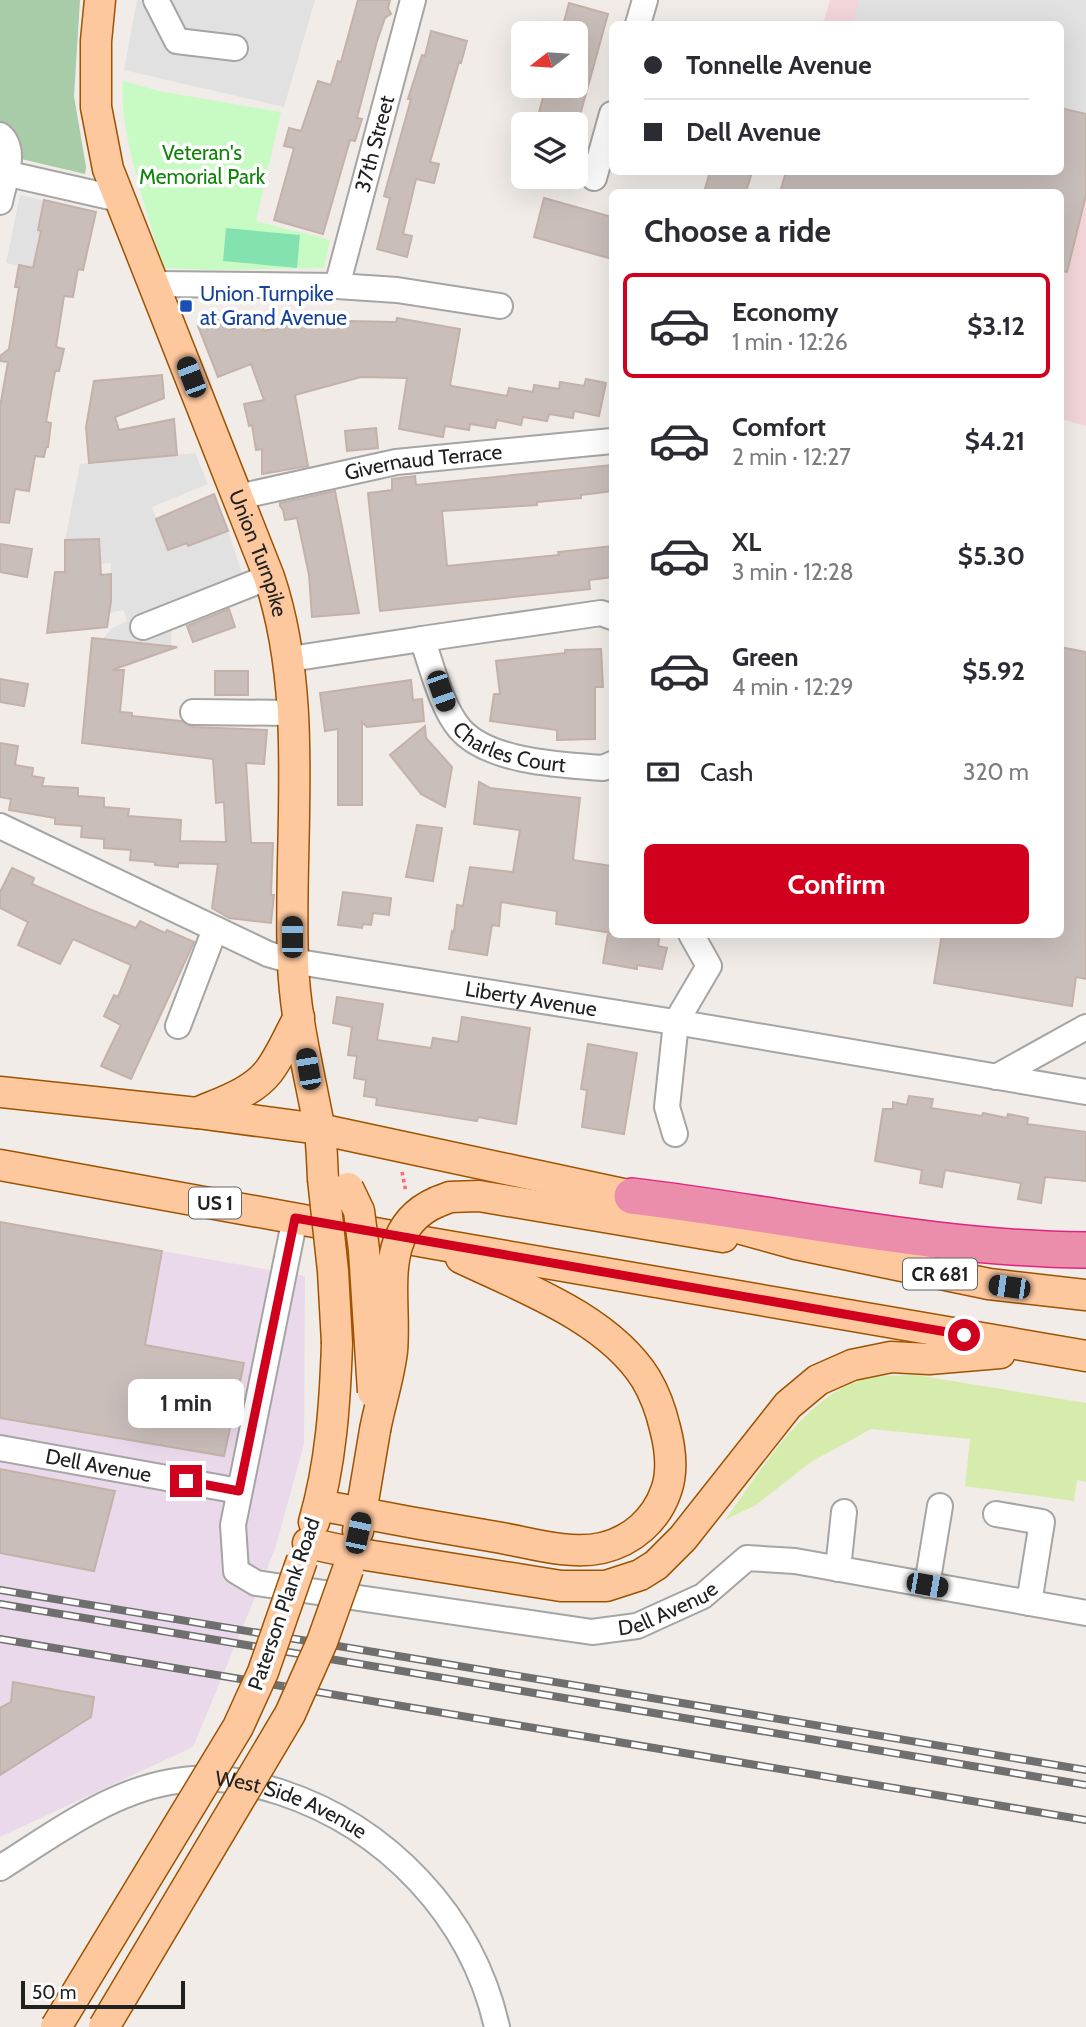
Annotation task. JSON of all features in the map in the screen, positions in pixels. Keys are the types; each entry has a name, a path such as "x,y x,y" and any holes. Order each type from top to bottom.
{"highway":[{"path":"632,1196 924,1238 1010,1247 1086,1250"}],"main road":[{"name":"Union Turnpike","path":"100,0 96,41 96,107 108,169 269,577 283,623 293,713 292,961 319,1129"},
{"path":"197,1113 262,1079 299,1017"},
{"path":"0,1092 319,1129"},
{"name":"Paterson Plank Road","path":"56,2027 238,1727 262,1672 319,1505 334,1411 337,1343 333,1270 335,1184 319,1129 632,1196 796,1244 989,1284 1086,1295"},
{"name":"US 1","path":"0,1165 1086,1356"},
{"name":"Paterson Plank Road","path":"335,1184 359,1211 370,1321 375,1430"},
{"name":"Paterson Plank Road","path":"104,2027 290,1714 322,1642 351,1561 362,1514 375,1430 392,1352 392,1282 397,1247 407,1224 417,1212 450,1197 479,1196 609,1216 711,1236 796,1244"},
{"path":"319,1505 562,1549 598,1549 615,1545 643,1527 654,1515 667,1488 669,1452 661,1413 646,1379 623,1351 584,1321 550,1301 430,1242"},
{"path":"305,1552 351,1561 561,1586 591,1588 622,1582 640,1575 669,1553 788,1405 818,1380 852,1365 891,1357 929,1359 1045,1349"}],"street":[{"path":"156,0 177,41 235,48"},
{"name":"37th Street","path":"337,286 413,0"},
{"path":"639,21 645,0"},
{"path":"594,178 609,125"},
{"path":"0,135 8,144 10,153 3,173 0,202"},
{"path":"3,173 119,199"},
{"path":"154,284 337,286 397,290 500,306"},
{"name":"Givernaud Terrace","path":"238,497 396,462 609,441"},
{"path":"143,627 269,577"},
{"path":"289,659 601,614 609,616"},
{"name":"Charles Court","path":"422,639 447,708 461,730 514,758 603,768 609,765"},
{"path":"193,712 293,713"},
{"name":"Liberty Avenue","path":"1,830 268,954 292,961 676,1022 1086,1092"},
{"path":"178,1026 215,929"},
{"path":"675,1134 667,1107 676,1022 709,966 693,938"},
{"path":"996,1077 1086,1027"},
{"path":"239,1491 295,1218"},
{"name":"Dell Avenue","path":"0,1448 239,1491 233,1525 236,1571 256,1583 592,1632 637,1626 703,1596 747,1558 794,1561 1086,1613"},
{"path":"927,1585 940,1506"},
{"path":"838,1569 844,1512"},
{"path":"996,1514 1042,1522 1029,1603"},
{"name":"West Side Avenue","path":"0,1868 88,1814 150,1787 188,1779 220,1777 264,1787 298,1798 348,1823 373,1839 416,1876 449,1917 477,1965 498,2027"}],"path":[{"path":"402,1170 407,1195"}],"shaded area":[{"path":"137,0 315,0 284,107 124,70"},
{"path":"830,0 1086,0 1086,426 1064,420 1064,189 781,189 785,175 1064,175 1064,21 824,21"},
{"path":"859,0 1086,0 1086,114 1064,109 1064,21 854,21"},
{"path":"20,195 43,200 38,230 41,231 44,270 6,263"},
{"path":"195,453 208,484 152,507 168,550 187,543 188,546 228,531 243,576 172,622 171,646 102,640 112,628 127,621 124,610 109,613 111,563 100,564 99,539 65,540 80,464"},
{"path":"0,1223 305,1276 304,1444 275,1549 193,1747 0,1837"}],"green space":[{"path":"0,0 80,0 74,96 85,174 0,154"},
{"name":"Veteran's Memorial Park","path":"123,81 159,91 281,112 256,221 330,240 324,268 163,268 130,148 122,101"},
{"path":"226,228 300,235 297,268 223,261"},
{"path":"916,1375 1086,1403 1086,1482 1077,1480 1074,1501 965,1486 970,1439 871,1429 811,1462 756,1505 725,1520 787,1436 825,1399 846,1386 868,1378"}],"building":[{"path":"358,0 390,0 388,8 391,14 385,18 377,41 357,118 362,119 355,141 350,140 323,234 274,220 294,148 284,146 289,128 301,131 318,81 331,85 338,61 341,62"},
{"path":"569,3 608,14 588,87 588,21 564,21"},
{"path":"431,31 467,41 430,162 439,164 434,183 416,179 403,234 412,236 407,257 377,249 390,198 384,196 411,99 408,99 422,55 425,56"},
{"path":"543,98 585,98 581,112 539,112"},
{"path":"1064,109 1086,114 1086,195 1067,272 1064,272 1064,189 781,189 785,175 1064,175"},
{"path":"709,175 751,175 747,189 705,189"},
{"path":"544,198 609,216 609,258 534,237"},
{"path":"44,200 96,212 83,270 78,269 73,297 64,296 56,347 64,349 59,371 55,371 46,422 51,423 48,447 44,457 35,456 29,491 15,489 9,523 0,522 0,407 8,362 0,361 0,356 9,349 19,287 15,287 19,265 33,268"},
{"path":"224,316 229,330 260,319 264,331 304,321 305,324 319,320 321,327 345,321 396,322 397,318 460,329 450,385 507,396 509,388 533,392 534,385 559,389 560,382 584,386 586,379 606,383 599,416 574,411 573,418 549,414 547,421 523,417 521,425 497,420 495,428 470,424 469,430 445,426 443,437 399,429 407,378 361,377 295,395 308,466 262,474 262,449 256,450 252,425 249,426 244,404 264,400 251,364 218,377 198,326"},
{"path":"162,375 164,398 115,417 119,430 174,419 177,455 89,463 86,427 94,381"},
{"path":"376,428 378,448 347,451 345,431"},
{"path":"609,465 609,491 581,495 581,498 537,502 537,505 442,511 447,566 559,555 558,552 609,546 609,577 589,580 590,589 380,611 368,493 392,490 392,479 415,476 416,485"},
{"path":"335,491 359,613 312,617 309,575 297,518 285,520 280,503"},
{"path":"214,494 228,531 188,546 187,543 168,550 156,519"},
{"path":"99,539 101,575 111,574 107,627 47,633 55,572 65,572 65,540"},
{"path":"0,544 32,549 27,577 0,572"},
{"path":"229,609 235,627 193,642 187,626"},
{"path":"92,638 177,647 112,670 124,670 120,712 132,713 132,716 181,721 193,727 267,730 264,764 246,763 251,843 273,843 271,895 274,895 271,923 229,918 212,908 218,864 178,863 178,867 130,860 131,850 104,848 104,839 81,837 82,826 55,824 55,818 9,810 11,799 0,797 0,743 18,746 15,765 33,768 32,776 44,778 42,786 78,788 78,796 104,798 104,807 129,809 128,816 181,820 180,841 226,842 224,802 216,803 213,759 82,743"},
{"path":"1064,648 1086,652 1086,979 1076,977 1072,1006 934,983 941,938 1064,938"},
{"path":"601,649 603,687 595,687 595,739 557,740 557,730 490,721 494,694 500,694 496,661 565,653 565,650"},
{"path":"215,671 248,671 248,695 215,695"},
{"path":"0,679 28,684 24,706 0,702"},
{"path":"411,680 413,700 422,699 424,721 367,727 362,722 362,805 338,805 338,729 325,731 320,693"},
{"path":"425,726 426,738 452,767 445,807 421,794 390,755"},
{"path":"479,782 490,788 580,798 573,860 609,866 609,933 556,924 557,911 501,902 499,926 492,925 487,955 449,949 457,905 463,906 470,867 513,872 520,830 474,824"},
{"path":"417,825 442,828 433,881 406,877"},
{"path":"12,868 34,878 32,884 89,909 136,928 140,921 165,933 167,930 194,942 131,1079 101,1066 121,1025 104,1016 114,995 118,997 131,965 73,939 60,964 18,945 28,922 0,908 0,892"},
{"path":"343,892 391,898 389,915 373,913 371,925 363,924 362,928 338,925"},
{"path":"608,934 609,938 659,938 658,946 667,948 662,969 637,965 637,969 603,963"},
{"path":"337,997 383,1004 377,1040 431,1048 433,1038 458,1042 462,1017 530,1028 516,1124 478,1117 477,1121 376,1105 377,1098 364,1096 366,1080 354,1078 357,1056 348,1055 352,1027 333,1023"},
{"path":"588,1044 637,1053 624,1134 582,1127 587,1090 581,1089"},
{"path":"909,1096 933,1099 931,1108 1007,1118 1008,1114 1028,1118 1027,1124 1086,1132 1086,1181 1045,1177 1041,1203 1018,1199 1021,1183 945,1170 942,1187 920,1183 922,1170 875,1161 883,1109 893,1109 893,1102 907,1105"},
{"path":"0,1222 162,1251 145,1345 244,1363 224,1456 0,1418"},
{"path":"0,1469 115,1491 94,1571 0,1553"},
{"path":"13,1682 94,1697 91,1717 0,1775 0,1708 11,1702"}],"railway":[{"path":"0,1590 1086,1770"},
{"path":"0,1604 1086,1785"},
{"path":"0,1639 1086,1820"}],"place":[{"name":"Union Turnpike at Grand Avenue","path":"186,306"}],"route":[{"path":"186,1481 239,1491 295,1218 964,1335"}]}
